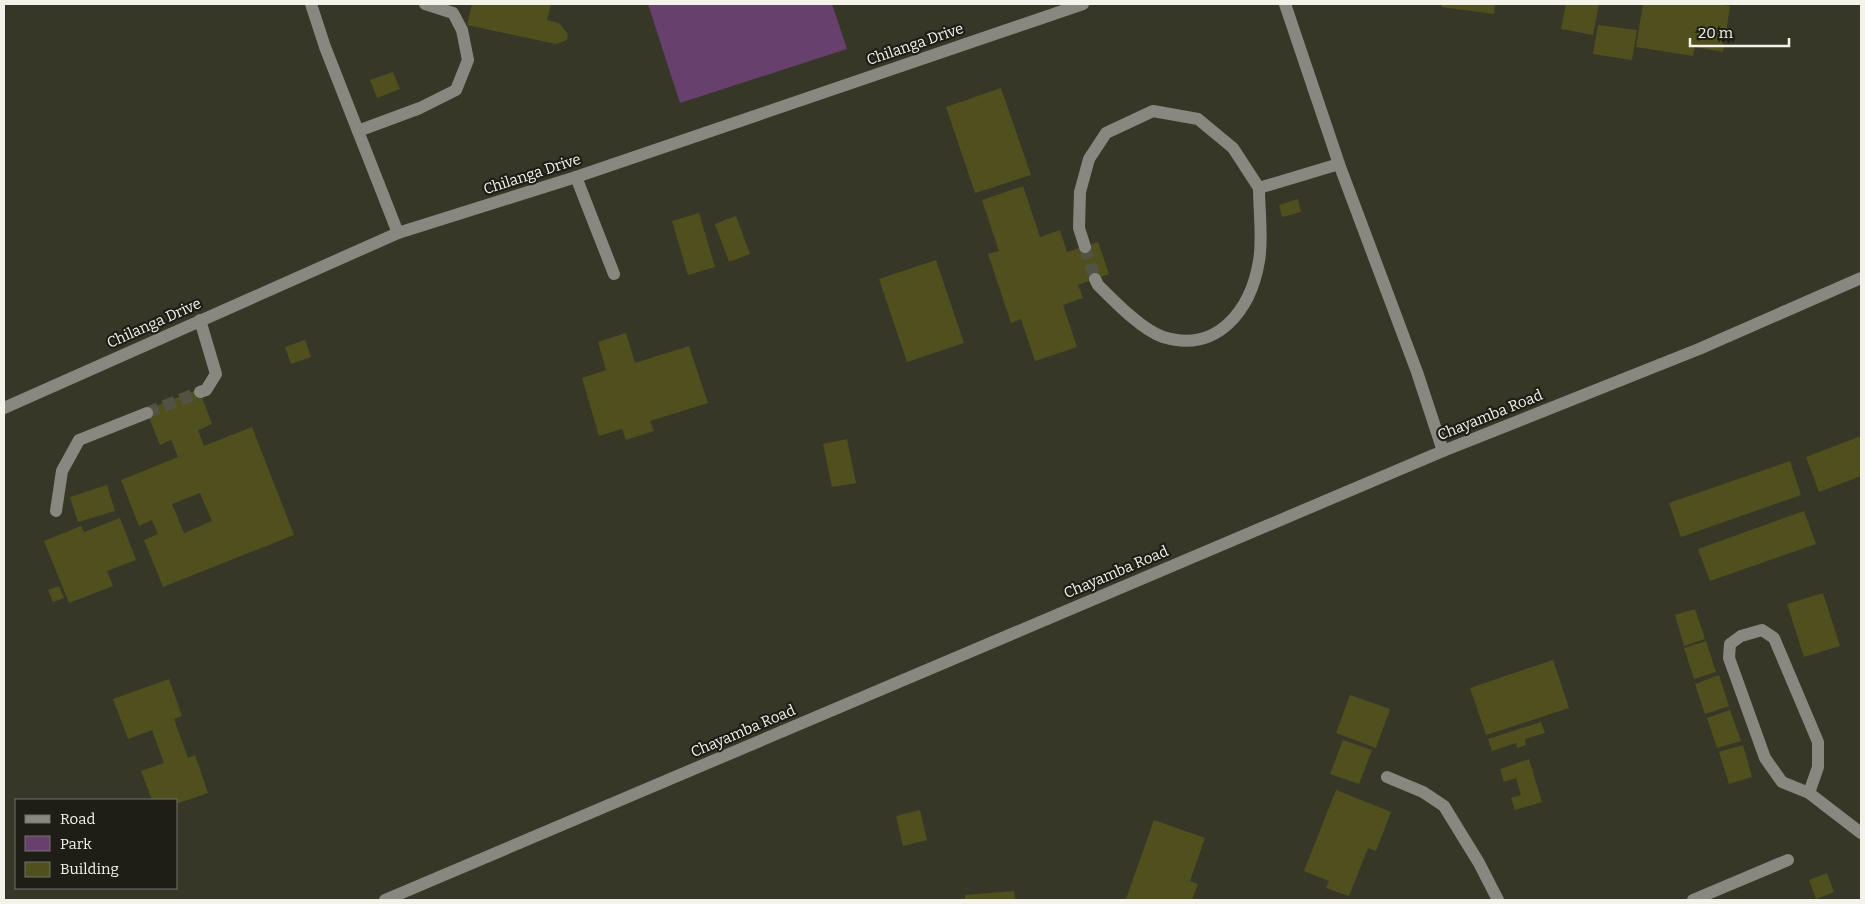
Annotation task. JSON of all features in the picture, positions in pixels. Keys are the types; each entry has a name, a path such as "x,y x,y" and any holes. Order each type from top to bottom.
{"street":[{"path":"311,4 325,47 398,233"},
{"path":"358,131 420,108 456,90 468,60 462,30 453,13 425,4"},
{"name":"Chilanga Drive","path":"4,408 398,233 576,177 1083,4"},
{"path":"1285,4 1340,164 1417,372 1443,451"},
{"path":"1084,246 1079,228 1080,192 1089,159 1106,132 1152,112 1198,119 1233,148 1258,188 1259,260 1249,298 1228,327 1195,340 1163,337 1132,317 1098,285 1095,279"},
{"path":"1258,188 1340,164"},
{"path":"576,177 614,274"},
{"name":"Chayamba Road","path":"385,900 1443,451 1699,349 1861,278"},
{"path":"200,320 216,374 206,390 200,392"},
{"path":"56,511 62,471 80,440 147,413"},
{"path":"1809,793 1818,767 1818,742 1774,638 1762,630 1741,636 1730,644 1730,658 1765,758 1782,782 1809,793 1861,833"},
{"path":"1387,777 1423,792 1444,806 1479,863 1498,900"},
{"path":"1693,900 1788,860"}],"green space":[{"path":"648,4 832,4 847,49 680,103"}],"building":[{"path":"472,4 551,4 547,20 559,23 568,34 567,40 556,44 467,25"},
{"path":"1442,4 1495,4 1494,14 1441,7"},
{"path":"1566,4 1599,4 1593,35 1561,29"},
{"path":"1643,4 1716,4 1730,6 1723,52 1695,47 1693,56 1636,47"},
{"path":"1598,25 1637,30 1632,60 1593,54"},
{"path":"393,72 400,89 377,98 370,80"},
{"path":"1001,88 1031,175 975,193 946,107"},
{"path":"1023,186 1040,237 1060,230 1067,252 1098,242 1109,274 1078,285 1083,298 1063,305 1077,347 1035,361 1021,319 1011,323 988,254 999,251 982,200"},
{"path":"1298,199 1301,212 1282,217 1279,205"},
{"path":"699,213 715,267 688,275 672,221"},
{"path":"736,216 750,254 729,262 715,224"},
{"path":"936,260 964,343 907,362 879,279"},
{"path":"626,333 635,363 689,346 708,403 650,421 654,431 626,440 622,429 599,436 582,378 606,370 598,342"},
{"path":"305,340 311,357 291,364 285,347"},
{"path":"199,389 212,424 198,430 204,446 252,427 294,535 163,587 144,540 158,534 152,520 139,526 121,480 178,457 171,440 160,445 146,410","holes":["200,493 212,521 184,533 172,504"]},
{"path":"1861,436 1861,476 1819,492 1806,457"},
{"path":"847,439 856,483 832,487 823,444"},
{"path":"1790,461 1801,495 1681,537 1669,503"},
{"path":"107,485 115,511 78,522 70,497"},
{"path":"1804,511 1816,544 1710,581 1698,549"},
{"path":"120,518 136,560 107,571 113,586 69,603 44,541 81,526 84,532"},
{"path":"59,586 64,598 53,602 48,590"},
{"path":"1823,593 1840,646 1804,657 1787,604"},
{"path":"1695,609 1705,639 1684,646 1675,615"},
{"path":"1706,641 1716,672 1694,679 1684,648"},
{"path":"1553,660 1569,708 1486,735 1470,688"},
{"path":"1719,675 1729,706 1705,714 1695,684"},
{"path":"169,679 182,716 174,719 188,758 195,755 208,793 178,803 178,799 152,799 141,771 164,763 152,730 128,739 113,699"},
{"path":"1350,695 1390,709 1376,748 1336,733"},
{"path":"1730,710 1741,741 1717,748 1707,718"},
{"path":"1541,722 1545,733 1525,739 1526,745 1517,748 1516,743 1492,751 1488,739"},
{"path":"1343,740 1372,750 1359,784 1330,774"},
{"path":"1743,745 1752,777 1729,784 1719,752"},
{"path":"1529,759 1542,802 1515,810 1511,798 1521,795 1516,778 1504,782 1500,769"},
{"path":"1336,790 1391,812 1376,851 1368,848 1349,896 1326,888 1329,881 1304,871"},
{"path":"920,810 927,840 903,846 896,816"},
{"path":"1154,820 1205,838 1190,881 1198,884 1192,900 1126,899"},
{"path":"1827,873 1834,892 1816,899 1809,880"},
{"path":"1014,891 1015,900 965,900 965,895"}],"tunnel":[{"path":"1085,247 1095,279"},
{"path":"147,413 200,392"}]}
